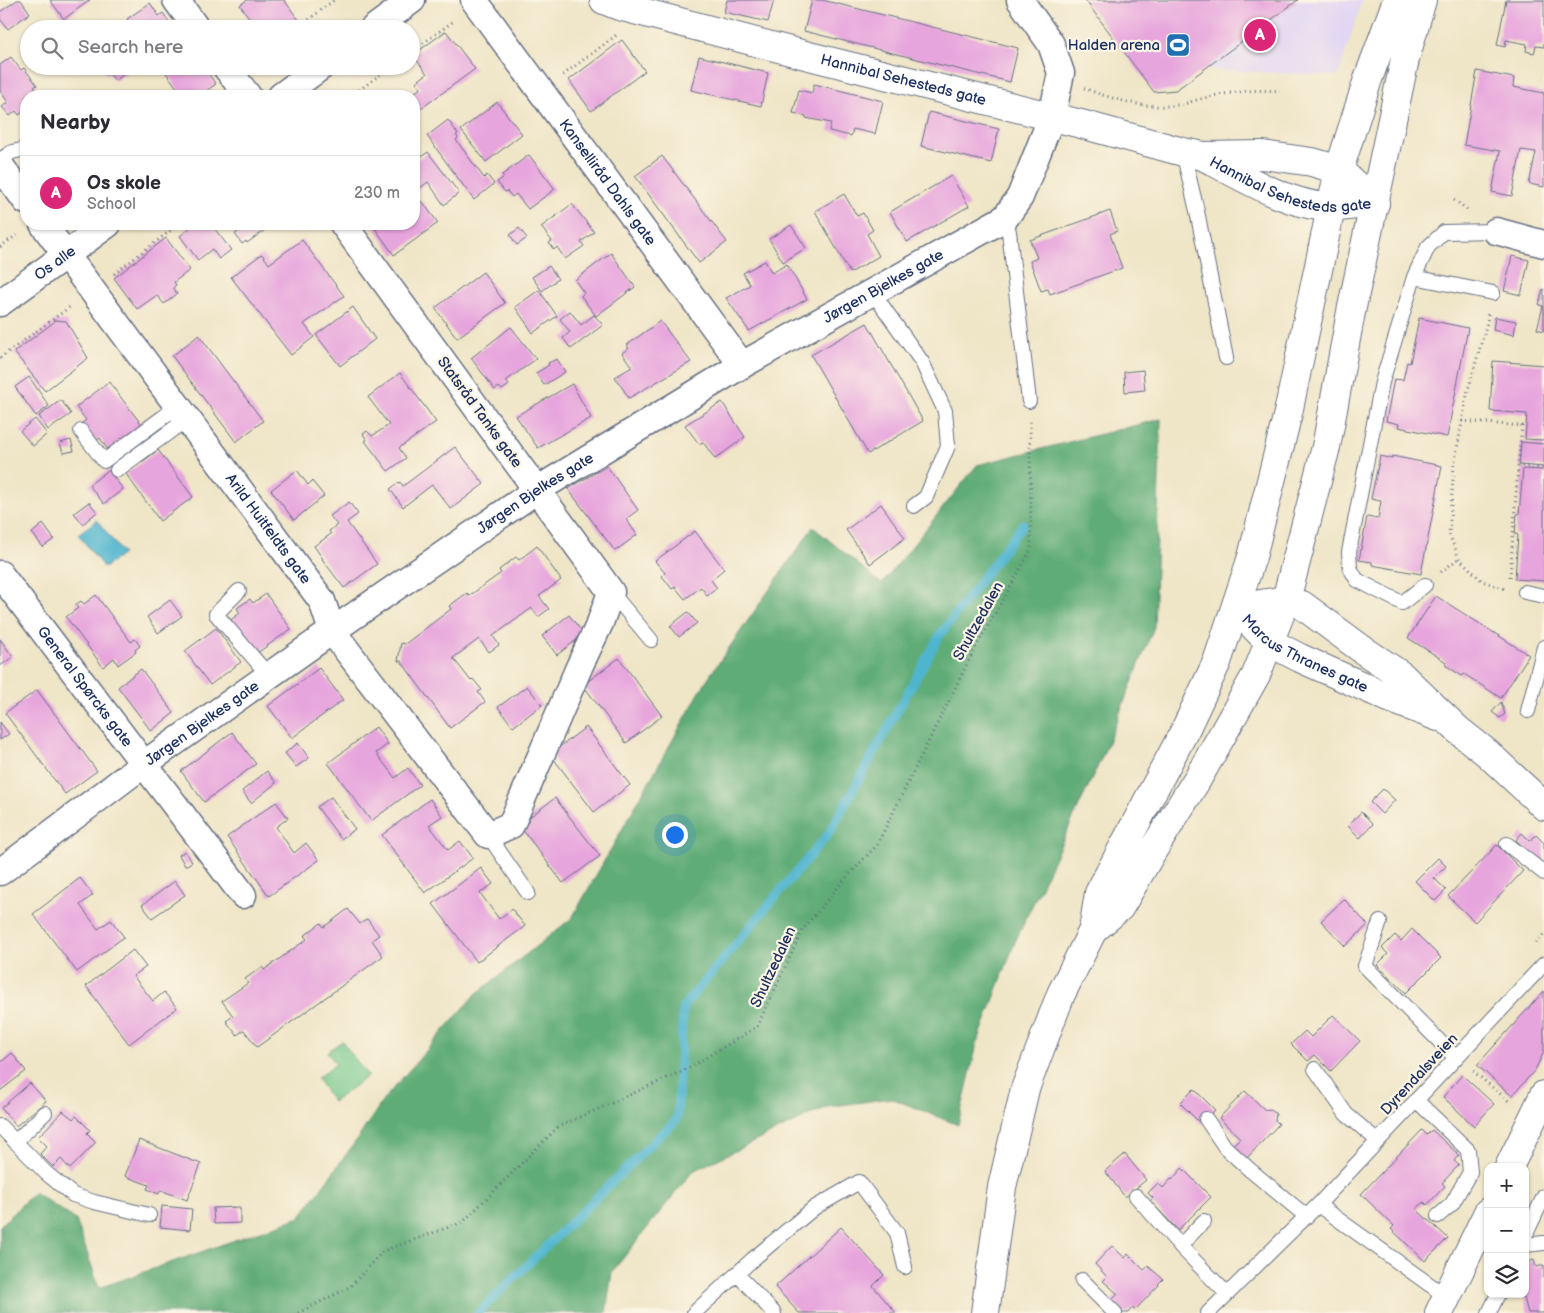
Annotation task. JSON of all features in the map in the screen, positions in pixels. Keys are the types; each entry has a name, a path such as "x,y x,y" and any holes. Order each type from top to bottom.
{"main road":[{"name":"Hannibal Sehesteds gate","path":"604,0 619,6 802,54 1052,116 1194,154 1260,187 1306,203 1332,207 1375,202"},
{"path":"985,1313 1002,1186 1025,1089 1061,994 1093,930 1099,894 1185,730 1217,662 1252,557 1273,477 1339,170 1396,0"},
{"path":"1093,930 1120,906 1198,778 1256,675 1286,600 1326,447 1351,312 1405,59 1422,0"},
{"name":"Hannibal Sehesteds gate","path":"1194,154 1263,155 1312,162 1339,170 1375,202"},
{"name":"Marcus Thranes gate","path":"1236,608 1286,600 1302,605 1402,676 1448,721 1544,806"},
{"name":"Marcus Thranes gate","path":"1236,608 1269,642 1389,698 1448,721"},
{"path":"1511,1163 1544,1095"},
{"path":"1443,1305 1484,1220"}],"street":[{"path":"176,0 190,20"},
{"path":"385,20 412,0"},
{"path":"1020,0 1051,44 1061,73"},
{"name":"Kanselliråd Dahls gate","path":"475,2 742,365"},
{"name":"Jørgen Bjelkes gate","path":"0,872 144,764 536,490 742,365 1005,218 1020,197 1052,116 1061,73"},
{"path":"233,75 244,90"},
{"path":"289,90 310,75"},
{"path":"0,165 20,193"},
{"name":"Arild Huitfeldts gate","path":"46,230 322,601 332,631 488,836"},
{"name":"Os alle","path":"0,303 100,230"},
{"name":"Statsråd Tanks gate","path":"347,230 611,592"},
{"path":"1496,231 1544,244"},
{"name":"General Spørcks gate","path":"0,574 243,894"},
{"path":"488,836 511,824 600,623 611,592"}],"lane":[{"path":"0,160 12,152 20,151"},
{"path":"1194,154 1197,212 1226,358"},
{"path":"1005,218 1010,241 1029,401"},
{"path":"1425,585 1402,603 1357,580 1350,568 1349,552 1382,382 1414,276 1428,247 1444,232 1496,231"},
{"path":"1414,276 1491,292"},
{"path":"873,293 922,362 945,411 948,446 926,497 914,506"},
{"path":"81,431 104,461 182,413"},
{"path":"118,470 182,413"},
{"path":"239,591 216,614 269,676"},
{"path":"611,592 651,640"},
{"path":"1525,592 1544,596"},
{"path":"1528,711 1544,647"},
{"path":"488,836 528,893"},
{"path":"1507,844 1544,873"},
{"path":"1380,922 1365,966 1456,1058"},
{"name":"Dyrendalsveien","path":"1208,1313 1318,1205 1544,964"},
{"path":"1315,1069 1346,1114 1378,1141"},
{"path":"1416,1100 1468,1150 1470,1172 1452,1204 1438,1216"},
{"path":"15,1142 44,1114"},
{"path":"1206,1119 1225,1147 1306,1216"},
{"path":"0,1126 46,1174 73,1195 149,1215"},
{"path":"694,1313 814,1208 859,1182 897,1233 905,1267"},
{"path":"1136,1196 1180,1246 1227,1294"},
{"path":"1529,1228 1544,1196"},
{"path":"1318,1205 1443,1305"},
{"path":"1180,1246 1204,1221"},
{"path":"1529,1245 1544,1243"},
{"path":"737,1274 774,1313"},
{"path":"1082,1280 1115,1313"},
{"path":"1489,1313 1496,1298"}],"path":[{"path":"308,20 334,0"},
{"path":"420,45 475,2"},
{"path":"541,91 623,31"},
{"path":"1061,73 1082,87 1104,97 1156,106 1178,105 1233,92 1280,91"},
{"path":"360,90 380,75"},
{"path":"1491,292 1487,323 1468,390 1454,465 1449,534 1459,558 1482,581 1509,590 1525,592"},
{"name":"Shultzedalen","path":"298,1313 350,1287 383,1251 463,1222 558,1128 685,1070 757,1027 802,929 877,845 973,652 1031,550 1029,401"},
{"path":"1462,421 1522,426 1509,590"},
{"path":"1518,466 1544,468"},
{"path":"1445,569 1459,558"},
{"path":"1456,1058 1532,1119"}],"shaded area":[{"path":"1141,0 1362,0 1338,76 1197,69"}],"green space":[{"path":"1161,419 1154,627 1103,755 1015,942 977,1044 958,1125 891,1098 827,1107 693,1171 612,1272 606,1313 0,1313 0,1226 34,1192 76,1220 99,1288 300,1217 356,1141 384,1099 476,994 572,918 706,681 813,527 882,584 977,465"},
{"path":"342,1041 368,1076 333,1102 317,1078 336,1064 327,1052"}],"water":[{"path":"97,520 123,554 104,568 78,534"}],"building":[{"path":"17,0 21,0 30,13 8,29 0,19 0,12"},
{"path":"50,0 90,0 64,19"},
{"path":"247,0 284,0 299,20 251,20 240,5"},
{"path":"727,0 774,0 768,22 724,12"},
{"path":"812,0 822,0 1018,48 1010,82 804,31"},
{"name":"Halden arena","path":"1085,0 1298,0 1176,90 1154,92"},
{"path":"1506,0 1544,0 1544,47 1536,46 1534,53 1526,51 1527,44 1506,40 1505,47 1497,45"},
{"path":"150,3 159,16 163,13 168,20 128,20"},
{"path":"446,31 475,69 420,109 420,90 418,90 421,88 416,82 427,74 420,64 420,50"},
{"path":"622,40 645,71 591,111 569,80"},
{"path":"699,56 768,73 761,106 691,90"},
{"path":"11,57 20,69 20,75 29,75 37,85 34,87 36,90 20,90 19,115 16,111 10,116 2,107 8,102 0,91 0,65"},
{"path":"1477,71 1514,78 1513,87 1544,93 1544,187 1529,184 1536,152 1521,150 1512,196 1492,192 1500,151 1464,145"},
{"path":"110,75 123,75 115,81"},
{"path":"168,75 209,75 216,84 208,90 179,90"},
{"path":"814,84 883,101 875,134 853,129 851,136 829,131 831,123 806,118 806,116 793,113 799,90 812,93"},
{"path":"497,102 522,134 486,162 461,130"},
{"path":"929,112 999,129 991,163 921,146"},
{"path":"448,120 458,134 456,135 458,138 456,140 484,178 487,175 494,184 474,200 427,136"},
{"path":"428,152 459,193 444,205 428,182 420,188 420,158"},
{"path":"529,155 555,189 528,209 516,194 512,197 497,182 504,177 502,175"},
{"path":"662,156 727,242 699,263 635,176"},
{"path":"951,176 969,206 907,242 890,212"},
{"path":"844,194 857,216 863,213 873,230 867,234 879,256 850,273 815,211"},
{"path":"422,201 438,223 394,255 376,230 420,230 420,202"},
{"path":"572,204 594,232 581,242 584,246 565,259 557,247 554,250 549,243 552,241 541,227"},
{"path":"1110,211 1117,231 1110,234 1122,268 1050,294 1048,289 1041,291 1030,261 1037,258 1030,240"},
{"path":"791,225 806,248 783,262 769,239"},
{"path":"519,228 527,238 517,245 510,235"},
{"path":"187,230 216,230 231,250 219,259 212,249 198,260 180,236"},
{"path":"236,230 265,230 247,243 246,241 242,244 235,234 238,232"},
{"path":"166,238 190,270 174,282 176,285 173,288 177,294 164,304 157,295 137,309 114,278"},
{"path":"302,240 344,296 304,324 314,337 291,355 231,277 262,254 269,264"},
{"path":"611,253 635,287 596,316 581,296 584,293 575,280"},
{"path":"1512,256 1529,260 1521,295 1504,291"},
{"path":"765,261 772,273 787,264 807,299 749,331 726,298 750,285 743,273"},
{"path":"549,266 558,279 542,291 532,277"},
{"path":"483,272 505,303 457,338 435,308"},
{"path":"1543,289 1544,331 1537,329 1543,306 1539,305"},
{"path":"539,290 557,316 533,333 515,307"},
{"path":"353,307 375,339 340,366 316,335"},
{"path":"570,311 581,325 594,315 603,325 571,349 563,338 570,332 560,319"},
{"path":"1495,317 1516,321 1514,335 1493,330"},
{"path":"1419,318 1468,328 1447,437 1398,427 1399,424 1386,421 1394,379 1403,380 1407,362 1410,363"},
{"path":"54,320 66,321 88,358 45,391 14,352 54,322"},
{"path":"660,321 691,362 629,398 615,377 632,367 622,353 629,348 627,345"},
{"path":"867,323 923,421 868,454 811,355"},
{"path":"511,327 536,359 506,381 509,385 502,390 499,387 495,390 471,358"},
{"path":"199,335 263,421 236,442 172,356"},
{"path":"557,359 565,372 544,385 536,373 549,365 548,363"},
{"path":"1493,361 1544,365 1544,440 1525,439 1527,414 1490,411"},
{"path":"1143,370 1145,390 1125,392 1124,372"},
{"path":"400,373 436,422 399,448 406,458 388,471 365,441 367,440 363,434 367,431 372,436 389,425 368,397"},
{"path":"29,377 49,406 36,416 15,387"},
{"path":"109,382 142,425 108,450 100,438 93,443 80,425 86,420 76,407"},
{"path":"572,384 591,418 538,448 516,416"},
{"path":"61,400 71,414 48,430 39,416"},
{"path":"722,402 745,437 715,459 703,442 699,444 685,425"},
{"path":"35,419 47,434 33,446 20,431"},
{"path":"71,440 74,451 63,453 60,443"},
{"path":"1521,442 1544,444 1544,467 1519,465"},
{"path":"455,447 484,484 451,509 432,485 403,507 390,489 400,482 403,486"},
{"path":"158,450 193,497 160,521 126,474"},
{"path":"1380,456 1392,459 1392,456 1442,466 1421,574 1372,565 1372,562 1359,560 1367,517 1378,519 1381,501 1371,499"},
{"path":"607,466 638,510 626,519 637,535 615,551 568,489"},
{"path":"1523,469 1544,470 1544,581 1515,579 1518,535 1515,534 1517,514 1519,514"},
{"path":"297,470 308,485 312,481 324,496 294,520 271,490"},
{"path":"107,471 123,489 104,504 89,485"},
{"path":"89,502 97,512 83,524 74,513"},
{"path":"349,502 358,514 347,522 377,564 344,588 314,546 331,534 329,531 337,525 330,516"},
{"path":"881,504 905,538 870,564 846,530"},
{"path":"43,524 54,539 43,547 32,533"},
{"path":"695,531 724,569 711,580 717,588 707,596 701,587 685,599 675,587 672,589 662,576 665,573 655,561"},
{"path":"537,546 561,580 539,596 549,609 538,617 532,608 493,636 499,645 489,652 479,639 453,658 471,681 473,679 482,690 478,692 485,702 450,728 401,661 398,661 401,643 405,644 451,609 449,606 467,593 469,596 501,573 499,570 516,557 519,560"},
{"path":"266,594 291,629 253,656 228,622 240,613 237,608 250,599 253,603"},
{"path":"96,595 131,642 135,639 140,646 135,650 136,652 118,665 114,658 103,667 66,617 78,608 75,605 81,601 84,604"},
{"path":"1436,596 1529,655 1501,698 1464,674 1462,676 1445,665 1446,662 1408,638"},
{"path":"170,600 182,616 158,633 147,617"},
{"path":"688,612 697,623 679,637 670,626"},
{"path":"569,615 584,634 557,655 542,636"},
{"path":"216,628 241,662 210,685 185,651"},
{"path":"0,639 13,657 0,666"},
{"path":"619,658 662,716 626,743 583,685"},
{"path":"319,668 343,700 292,738 268,706"},
{"path":"141,669 174,713 151,731 118,687"},
{"path":"527,686 542,705 513,727 498,707"},
{"path":"37,690 97,771 65,794 5,713"},
{"path":"1501,702 1505,714 1500,718 1492,712"},
{"path":"0,722 9,734 0,740"},
{"path":"376,727 388,744 376,753 395,778 408,768 420,785 371,821 328,763"},
{"path":"586,727 630,785 594,812 550,754"},
{"path":"232,732 256,764 204,802 181,771"},
{"path":"298,743 309,758 296,767 285,753"},
{"path":"267,771 276,783 251,803 242,791"},
{"path":"1383,789 1395,800 1382,814 1370,802"},
{"path":"331,797 355,829 341,839 317,807"},
{"path":"555,798 600,856 563,883 519,825"},
{"path":"430,799 442,816 429,825 448,850 460,841 473,858 425,893 382,835"},
{"path":"276,802 288,818 276,827 294,853 306,843 319,860 269,896 227,837"},
{"path":"1361,812 1373,824 1360,838 1348,826"},
{"path":"1522,833 1530,841 1536,835 1544,843 1544,863 1542,865 1516,840"},
{"path":"1497,845 1523,871 1475,922 1448,896"},
{"path":"185,851 192,862 185,866 179,855"},
{"path":"1438,858 1446,866 1434,878 1446,890 1435,901 1415,881"},
{"path":"481,868 493,884 480,893 499,919 512,909 525,926 477,962 433,904"},
{"path":"80,878 93,895 80,905 98,929 111,920 124,937 77,972 33,914"},
{"path":"175,881 185,895 152,918 142,905"},
{"path":"1344,899 1368,925 1345,946 1321,921"},
{"path":"348,909 360,924 367,919 379,935 372,940 383,956 257,1047 244,1030 237,1035 226,1021 233,1016 222,1001 248,983 245,979 262,967 264,970 307,939 304,936 321,923 324,927"},
{"path":"1412,929 1441,958 1406,993 1377,965 1388,954 1382,948 1395,935 1401,941"},
{"path":"133,950 146,967 133,976 153,1001 164,992 177,1008 129,1044 86,986"},
{"path":"1544,991 1544,1052 1535,1070 1512,1096 1477,1065"},
{"path":"1333,1015 1360,1041 1331,1071 1315,1055 1308,1061 1291,1044 1305,1031 1311,1037"},
{"path":"12,1053 26,1071 0,1091 0,1063"},
{"path":"1462,1075 1494,1104 1474,1126 1443,1097"},
{"path":"30,1083 46,1101 16,1126 1,1108"},
{"path":"1194,1089 1215,1110 1201,1124 1180,1103"},
{"path":"1245,1091 1265,1110 1270,1109 1276,1114 1275,1120 1279,1124 1245,1160 1231,1147 1240,1138 1219,1118"},
{"path":"63,1111 73,1119 76,1116 90,1130 87,1133 96,1142 70,1169 61,1159 53,1167 40,1154 47,1146 38,1137"},
{"path":"1422,1130 1427,1135 1432,1130 1459,1155 1454,1161 1459,1165 1442,1183 1445,1186 1427,1205 1424,1202 1416,1209 1448,1238 1425,1261 1391,1229 1394,1226 1361,1194"},
{"path":"139,1140 201,1164 187,1200 160,1190 159,1194 147,1189 149,1185 125,1176"},
{"path":"1125,1154 1146,1180 1125,1197 1105,1171"},
{"path":"1182,1168 1211,1197 1178,1230 1150,1201 1153,1198 1148,1193 1158,1183 1163,1188"},
{"path":"162,1206 192,1209 190,1230 160,1227"},
{"path":"240,1207 240,1223 214,1224 213,1208"},
{"path":"841,1227 884,1275 873,1286 896,1313 799,1313 775,1287"},
{"path":"1112,1246 1125,1258 1128,1254 1144,1270 1148,1266 1163,1279 1135,1310 1132,1308 1128,1313 1122,1313 1110,1302 1118,1294 1103,1281 1107,1277 1095,1264"},
{"path":"1534,1260 1536,1267 1544,1265 1544,1313 1528,1313 1524,1298 1529,1298 1529,1262"}],"waterway":[{"path":"478,1313 677,1119 683,1007 829,833 940,635 1023,524"}],"place":[{"name":"Os skole","path":"1260,35"},
{"name":"Halden arena","path":"1178,45"}]}
